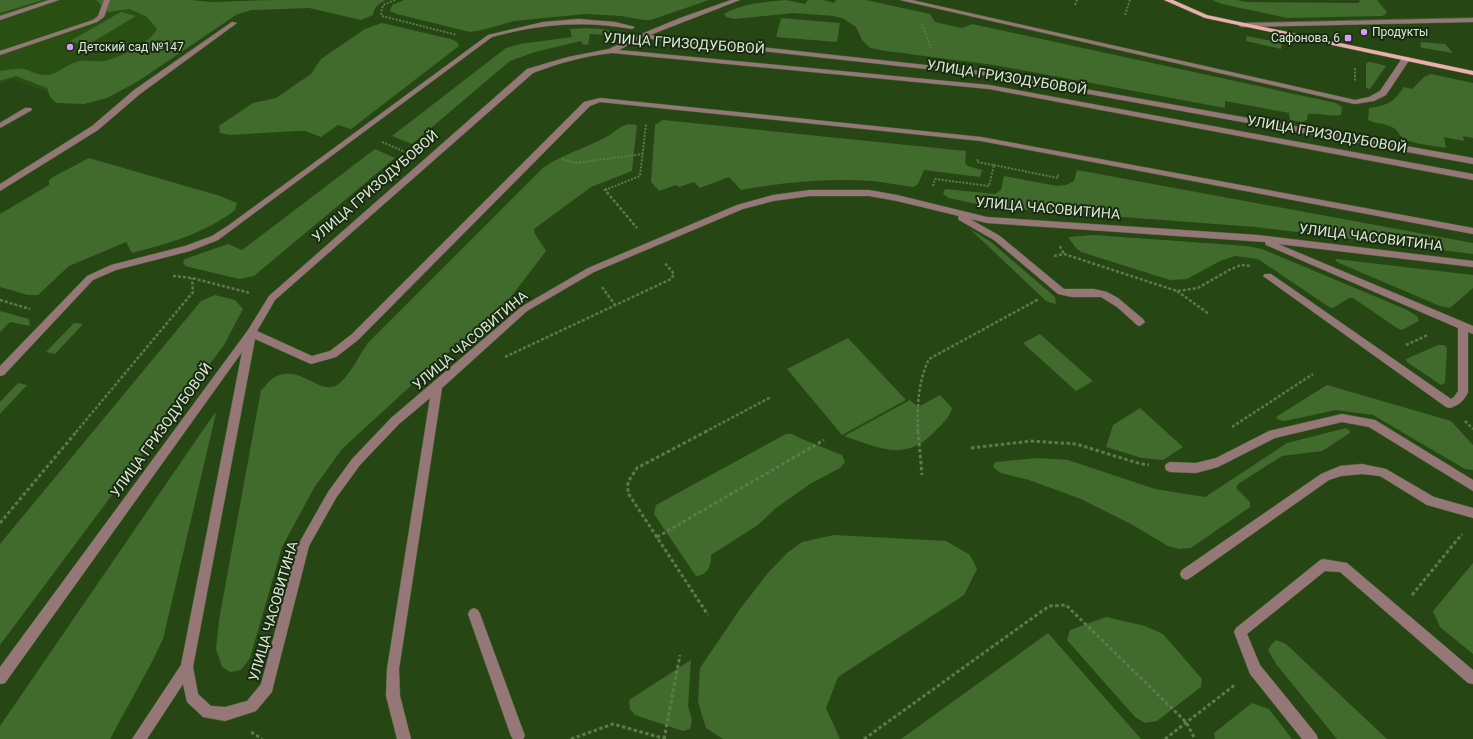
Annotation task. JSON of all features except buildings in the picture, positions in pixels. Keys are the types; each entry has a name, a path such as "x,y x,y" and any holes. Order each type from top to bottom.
{"main road":[{"path":"1167,0 1205,16 1241,25 1473,73"}],"street":[{"path":"0,18 56,0"},
{"path":"0,53 95,21 101,17 107,0"},
{"path":"612,51 641,36 682,19 737,0"},
{"path":"903,0 1355,102 1371,99 1384,93 1406,59"},
{"path":"0,372 90,278 114,267 187,249 215,238 360,133 480,41 514,28 584,20 610,22 632,28"},
{"path":"1241,25 1473,20"},
{"path":"0,188 95,128 137,92 234,23"},
{"path":"641,36 990,74 1473,162"},
{"name":"УЛИЦА ГРИЗОДУБОВОЙ","path":"0,678 251,333 272,298 530,71 545,65 594,52 612,51 937,81 989,88 1473,177"},
{"path":"989,88 990,74"},
{"path":"251,333 311,360 333,354 355,337 587,104 600,100 981,139 1473,231"},
{"path":"0,126 28,110"},
{"name":"УЛИЦА ЧАСОВИТИНА","path":"251,333 187,667 192,697 208,712 225,714 251,706 267,687 304,545 332,495 356,462 390,426 524,309 591,270 649,244 740,207 773,198 810,193 869,193 897,198 987,220 1258,238 1473,264"},
{"path":"948,210 991,234 1026,261 1061,292 1072,295 1098,292 1107,295 1140,322"},
{"path":"1258,238 1473,330"},
{"path":"1268,276 1450,404 1458,400 1463,392 1459,324"},
{"path":"404,739 393,696 393,669 437,386"},
{"path":"1170,467 1196,468 1218,462 1273,434 1342,418 1371,423 1473,486"},
{"path":"1186,574 1325,477 1340,471 1362,469 1382,472 1431,501 1473,513"},
{"path":"1311,739 1255,669 1240,632 1323,565 1343,567 1473,678"},
{"path":"474,614 518,736"},
{"path":"139,739 187,667"}],"path":[{"path":"395,0 383,5 381,13 382,16 447,33"},
{"path":"1075,5 1077,0"},
{"path":"1125,15 1130,0"},
{"path":"629,219 605,190 640,176 646,123"},
{"path":"981,139 977,162 1058,178"},
{"path":"538,153 576,163 643,154"},
{"path":"927,205 935,179 989,186 994,165"},
{"path":"500,360 671,279 674,274 649,244"},
{"path":"1026,261 1064,254 1177,291 1209,314"},
{"path":"1177,291 1198,288 1229,270"},
{"path":"0,523 193,292 192,278 272,298"},
{"path":"0,300 54,315"},
{"path":"922,474 918,403 920,385 927,362 929,359 1037,300"},
{"path":"1401,348 1459,324"},
{"path":"1268,404 1312,374"},
{"path":"708,615 628,493 628,482 637,468 771,397"},
{"path":"657,537 824,440"},
{"path":"971,448 1031,441 1076,444 1141,464"},
{"path":"1396,613 1458,540"},
{"path":"864,739 1049,606 1066,605 1186,722 1194,739"},
{"path":"571,739 613,724 664,739 680,655"},
{"path":"1165,739 1239,681"}],"shaded area":[{"name":"Детский сад №147","path":"0,0 151,0 193,14 60,94 44,91 11,79 0,85"},
{"path":"0,0 43,0 0,13"},
{"path":"96,0 191,0 212,2 273,0 386,0 377,6 373,15 361,20 309,8 251,10 236,15 137,82 107,98 84,104 56,103 50,97 47,88 16,76 0,81 0,71 24,69 49,75 79,61 109,60 141,44 154,34 157,29 147,17 130,9 108,12"},
{"path":"404,0 709,0 651,20 621,16 585,14 514,21 470,32 390,11 392,5"},
{"path":"786,0 805,4 808,0 824,0 834,3 836,0 866,0 930,14 935,22 962,28 972,24 1336,103 1342,107 1341,115 1333,116 1308,114 1307,120 1302,122 1290,120 1289,113 1225,101 1225,108 994,65 870,48 862,40 856,27 844,19 834,16 793,13 735,19 726,17 724,14 746,5"},
{"path":"1212,0 1237,0 1245,2 1358,3 1360,1 1359,0 1377,0 1386,11 1386,14 1382,16 1287,18 1222,4"},
{"path":"121,12 136,16 86,46 70,41"},
{"path":"781,18 840,23 837,42 776,37"},
{"path":"382,23 451,39 457,42 459,46 351,129 338,125 321,137 305,131 231,135 220,133 219,126 253,103 276,98 311,74 321,59 365,29"},
{"path":"586,28 609,30 619,36 610,43 604,45 606,35 590,34 588,45 582,44 581,41 535,52 510,61 412,144 392,136 506,48 520,44 572,37 570,29"},
{"path":"1247,36 1282,43 1281,49 1246,41"},
{"path":"1421,42 1445,44 1453,53 1420,47"},
{"path":"1368,62 1386,66 1370,89 1366,88 1366,64"},
{"path":"1431,74 1473,83 1473,138 1463,136 1464,141 1444,137 1446,148 1412,142 1402,137 1392,127 1368,120 1369,108 1381,106 1390,102 1397,97 1404,87 1412,89 1424,77"},
{"path":"663,120 966,151 965,163 968,166 982,170 980,177 924,170 918,184 914,187 872,181 822,180 741,190 729,177 700,188 694,182 679,187 676,185 659,191 651,182 655,125"},
{"path":"629,124 637,125 632,171 591,187 534,229 535,234 546,251 507,302 428,370 342,449 314,488 282,547 250,658 241,670 230,672 222,667 216,649 219,620 261,390 274,378 280,375 289,374 297,375 326,387 333,387 340,383 348,374 368,343 543,168 550,163 600,140 619,128"},
{"path":"375,149 395,158 254,276 239,279 185,266 183,262 185,259 228,244 242,250"},
{"path":"89,158 220,196 237,203 235,210 212,225 172,242 132,253 126,242 69,266 38,295 28,295 0,287 0,214 49,185 49,180 53,177"},
{"path":"1077,170 1473,243 1473,254 1255,227 990,207 949,198 943,194 945,189 995,194 1001,190 1004,176 1057,186 1066,185 1074,181"},
{"path":"970,229 991,242 1055,297 1056,304 1046,301"},
{"path":"1094,235 1247,246 1262,249 1405,309 1417,316 1419,321 1402,330 1353,298 1349,298 1333,308 1329,307 1258,259 1235,256 1220,261 1187,279 1170,280 1081,252 1075,247 1068,237"},
{"path":"1335,260 1473,275 1473,288 1450,308 1440,306 1339,263"},
{"path":"215,295 235,300 243,309 224,345 0,645 0,544 201,301"},
{"path":"0,311 29,319 30,326 10,322 0,332"},
{"path":"74,323 83,324 55,354 46,352"},
{"path":"1040,334 1093,381 1076,391 1023,343"},
{"path":"848,338 906,400 842,435 787,369"},
{"path":"1438,345 1444,345 1447,348 1445,383 1441,385 1407,362 1406,359"},
{"path":"18,383 27,385 0,414 0,402"},
{"path":"1327,385 1451,421 1473,445 1473,470 1465,469 1373,415 1336,410 1285,421 1279,420 1276,417"},
{"path":"940,395 952,408 950,414 944,422 925,440 914,447 903,450 892,450 869,445 844,436 910,400 918,407"},
{"path":"1140,408 1183,447 1163,460 1142,458 1106,447 1113,425"},
{"path":"216,413 163,639 110,739 0,739 0,726"},
{"path":"1346,428 1350,431 1350,433 1322,451 1282,456 1238,484 1236,488 1250,502 1250,507 1191,548 1179,549 1168,546 1131,524 1081,499 1029,480 1001,473 993,466 996,462 1037,458 1068,460 1155,489 1205,497 1287,443"},
{"path":"786,434 792,434 842,455 845,462 840,468 810,484 776,508 758,525 711,555 710,563 706,572 696,576 654,514 656,505"},
{"path":"834,535 946,541 970,555 977,569 964,595 838,677 826,708 840,739 723,739 706,728 698,702 700,668 740,609 767,574 787,553 802,542"},
{"path":"1473,563 1473,654 1440,627 1433,611"},
{"path":"1106,617 1145,626 1163,634 1202,679 1201,687 1157,721 1145,723 1135,717 1067,640 1070,630"},
{"path":"1048,633 1141,739 901,739"},
{"path":"1276,640 1286,644 1387,739 1337,739 1276,664 1268,650"},
{"path":"691,660 688,706 692,720 690,729 683,731 635,715 630,709 629,700"},
{"path":"1252,703 1269,709 1292,739 1215,739 1214,733"}],"place":[{"name":"Продукты","path":"1364,32"},
{"name":"Сафонова, 6","path":"1348,38"},
{"name":"Детский сад №147","path":"70,47"}]}
